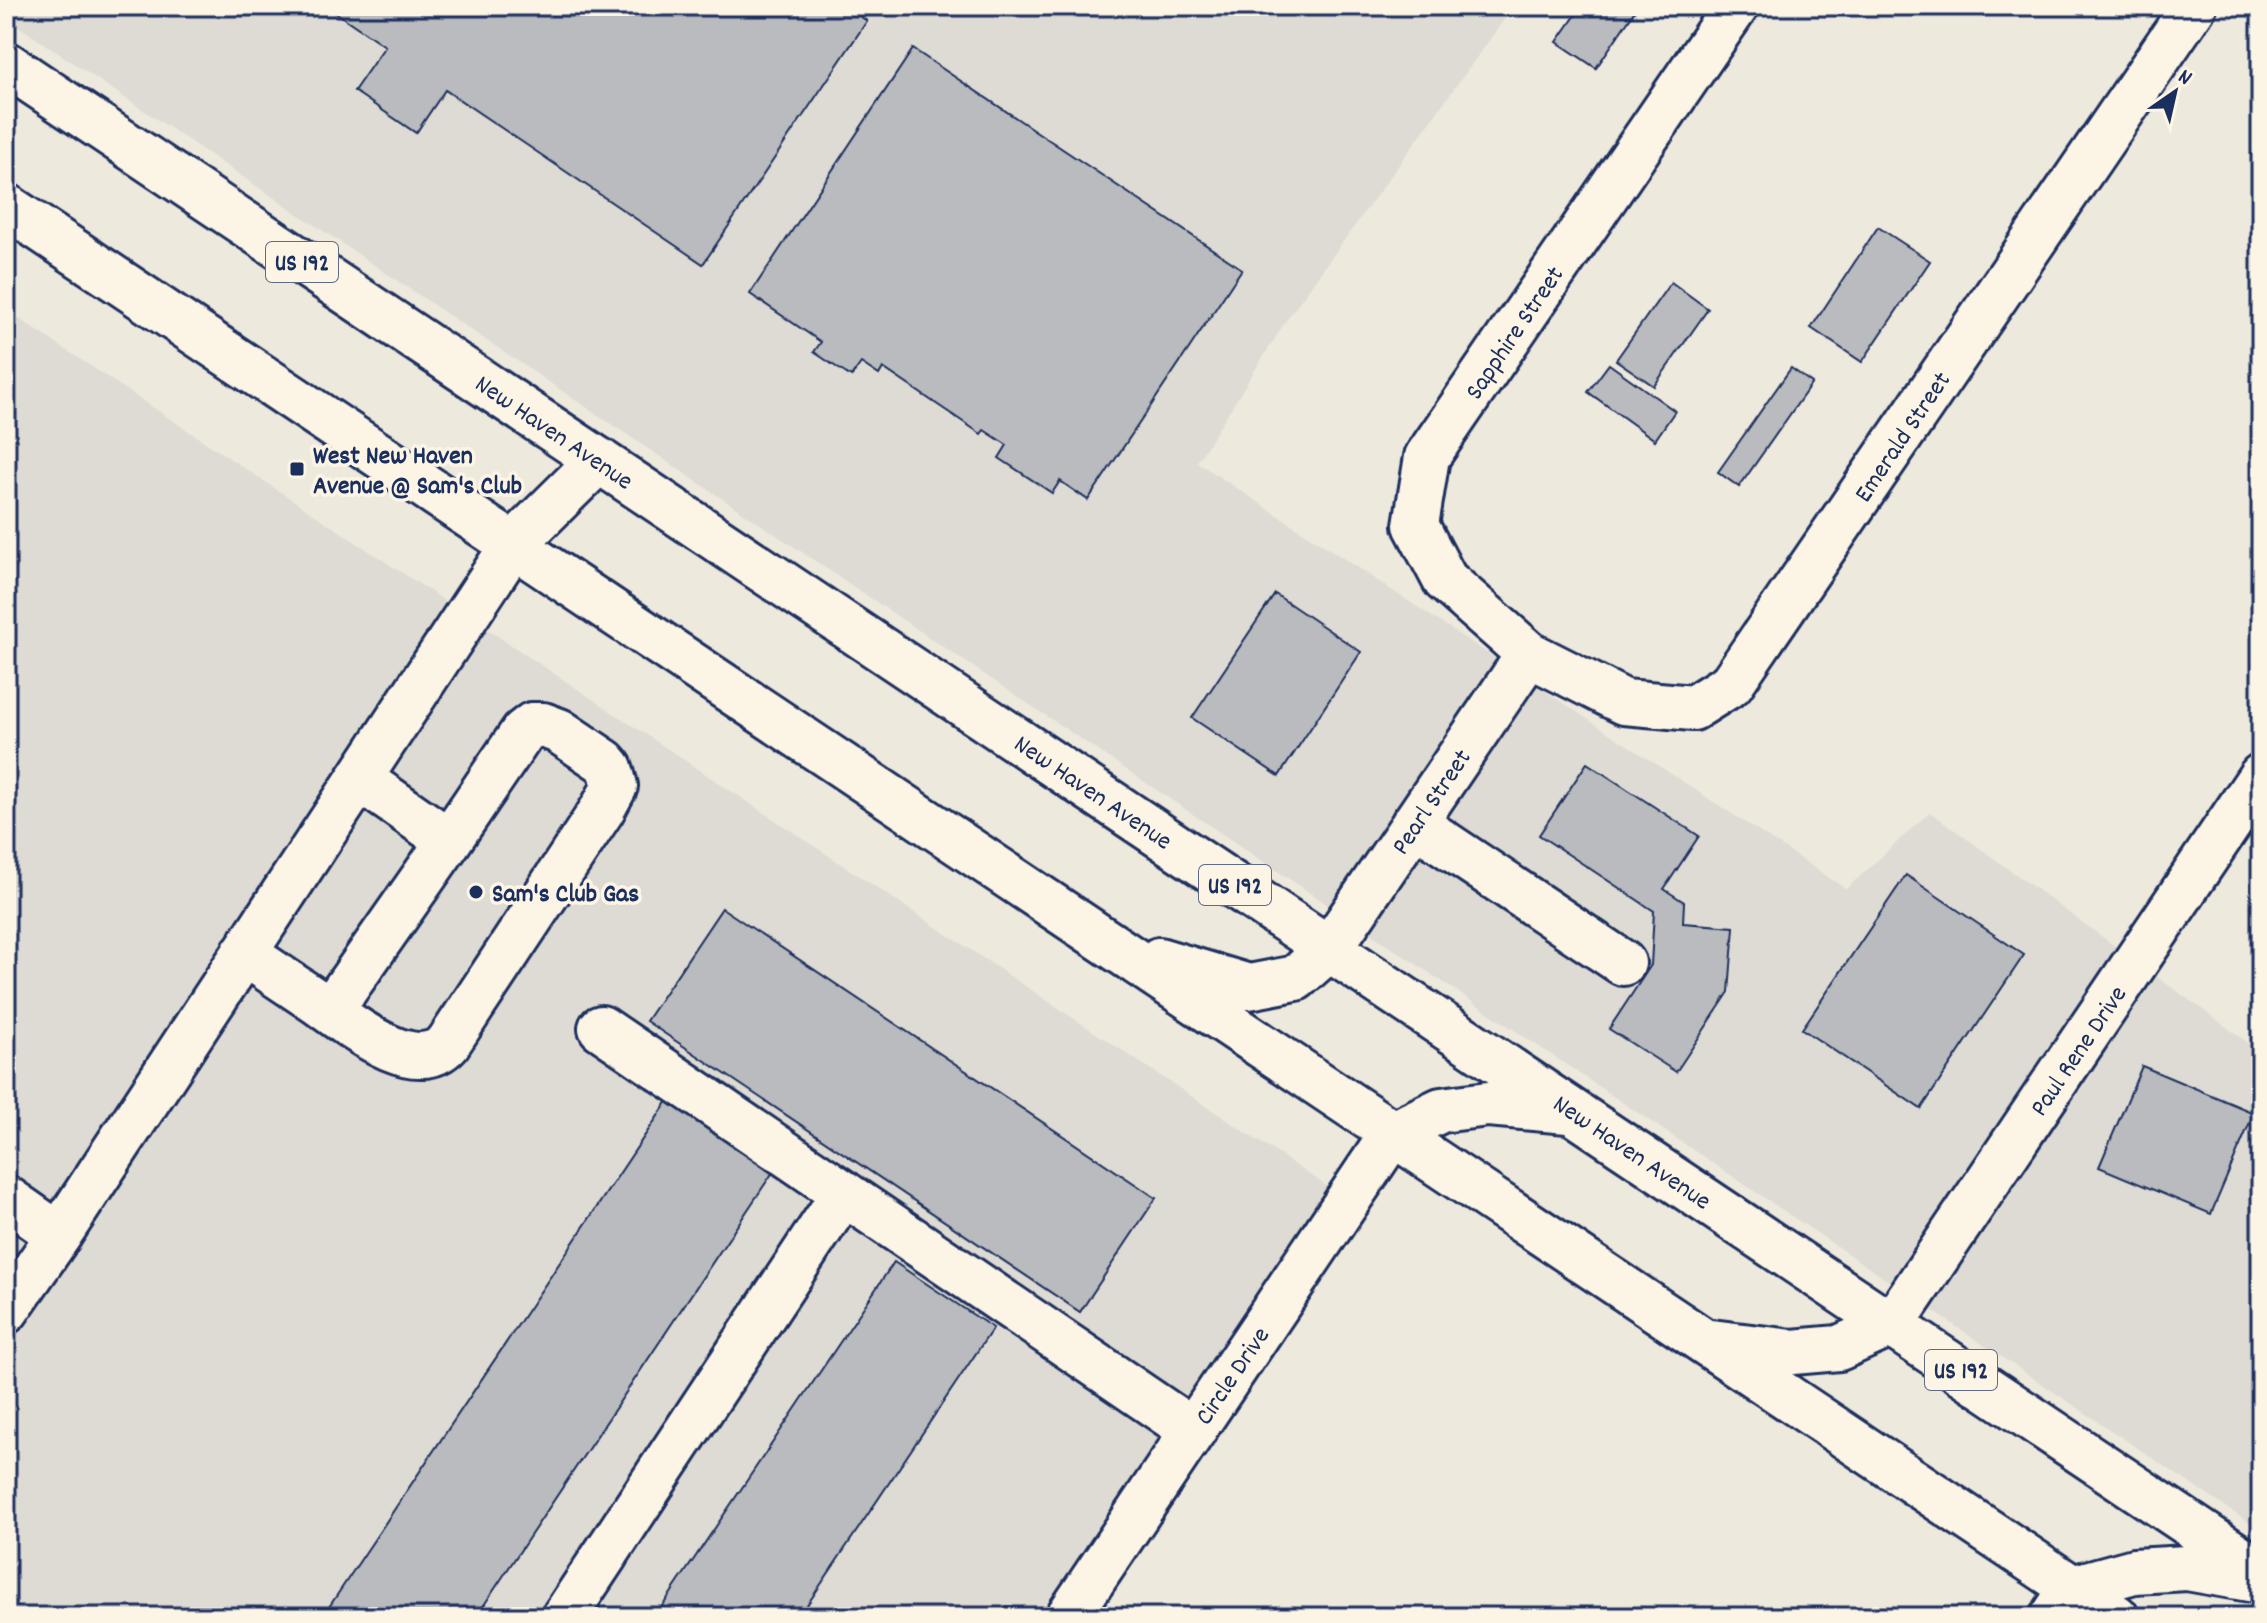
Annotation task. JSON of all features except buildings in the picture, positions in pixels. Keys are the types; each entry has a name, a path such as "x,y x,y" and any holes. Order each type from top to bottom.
{"main road":[{"name":"Sapphire Street","path":"1529,654 1445,580 1416,525 1427,457 1736,6"},
{"name":"Emerald Street","path":"1529,654 1624,702 1693,708 1731,684 2194,6"},
{"name":"New Haven Avenue","path":"8,66 2261,1572"},
{"path":"6,206 1704,1341 2062,1602 2116,1617"},
{"path":"6,1311 513,545 599,460"},
{"name":"Pearl Street","path":"1114,946 1249,987 1296,978 1330,948 1529,654"},
{"path":"244,953 330,1011 381,1045 423,1055 442,1050 602,810 615,786 610,768 559,731 532,725 523,732 330,1011"},
{"name":"Paul Rene Drive","path":"1892,1324 2261,776"},
{"path":"360,779 449,841"},
{"path":"1414,823 1623,963"},
{"path":"601,1028 1193,1431"},
{"path":"1393,1133 1441,1110 1488,1104 1575,1112"},
{"name":"Circle Drive","path":"1068,1617 1393,1133"},
{"path":"564,1617 844,1193"},
{"path":"6,1198 59,1235"},
{"path":"1704,1341 1792,1352 1839,1348 1892,1324"},
{"path":"2062,1602 2134,1571 2187,1568 2261,1581"}],"shaded area":[{"path":"6,6 1514,6 1289,316 1197,462 1846,889 1930,812 2261,1052 2261,1531 6,18"},
{"path":"6,310 1331,1189 1042,1617 6,1617"}],"place":[{"name":"West New Haven Avenue @ Sam's Club","path":"297,469"},
{"name":"Sam's Club Gas","path":"476,892"}]}
